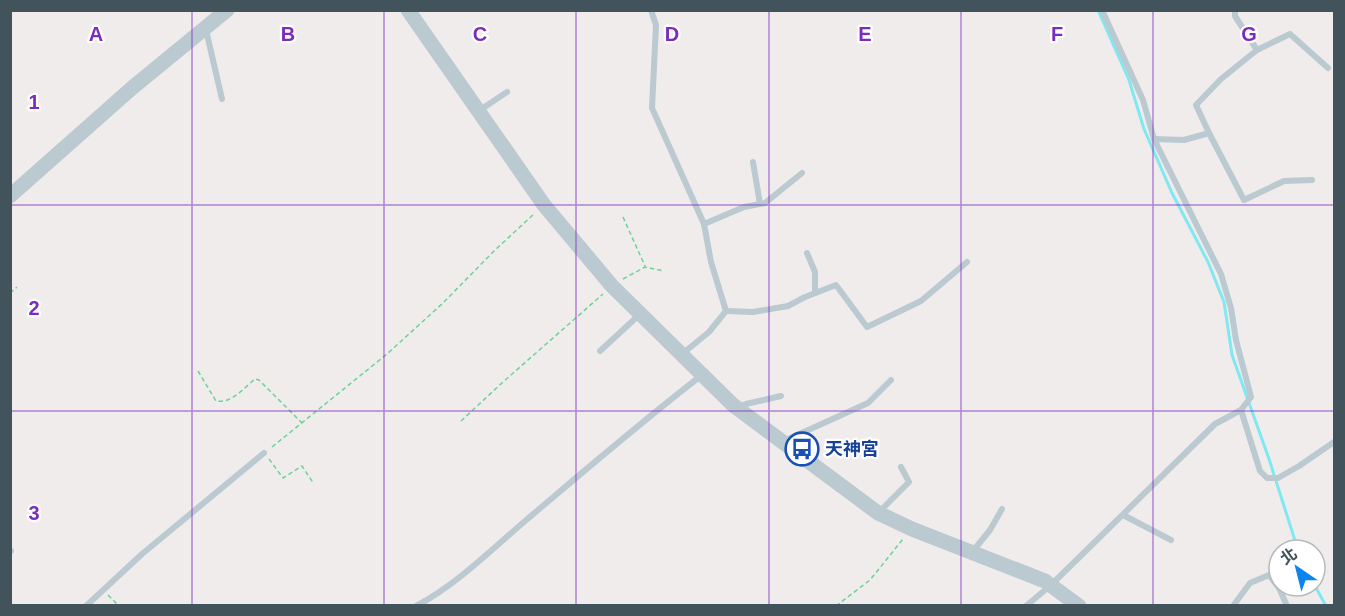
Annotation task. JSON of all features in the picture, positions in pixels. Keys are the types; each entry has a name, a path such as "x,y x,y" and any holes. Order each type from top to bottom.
{"street":[{"path":"10,196 132,88 227,10"},
{"path":"408,10 544,205 612,286 737,407 878,513 912,529 1046,581 1078,606"}],"lane":[{"path":"651,10 656,25 652,108 704,224 711,262 726,311"},
{"path":"1026,606 1051,585 1215,424 1241,410 1251,397 1221,274 1154,139 1143,100 1102,10"},
{"path":"1235,10 1235,16 1257,50"},
{"path":"205,28 222,99"},
{"path":"1312,180 1284,181 1244,200 1196,105 1221,79 1257,50 1290,34 1328,68"},
{"path":"478,111 507,92"},
{"path":"1154,139 1184,140 1209,134"},
{"path":"753,162 760,204"},
{"path":"704,224 744,207 765,203 802,173"},
{"path":"807,253 815,272 815,293"},
{"path":"726,311 753,312 788,306 836,285 867,327 921,302 967,262"},
{"path":"682,354 709,332 726,311"},
{"path":"600,351 640,314"},
{"path":"416,606 434,596 472,566 648,416 702,375"},
{"path":"784,442 868,403 891,380"},
{"path":"737,407 781,396"},
{"path":"1241,410 1260,471 1267,478 1278,478 1335,442"},
{"path":"86,606 142,555 264,453"},
{"path":"878,513 909,482 901,467"},
{"path":"972,553 990,530 1002,509"},
{"path":"1123,515 1171,540"},
{"path":"1233,606 1250,583 1269,575 1279,588 1287,606"}],"path":[{"path":"314,484 302,466 283,478 264,453 387,354 544,205"},
{"path":"623,218 645,267"},
{"path":"461,421 612,286 645,267 663,271"},
{"path":"10,293 17,287"},
{"path":"198,371 216,401 221,402 228,401 255,379 259,380 302,424"},
{"path":"836,606 870,580 912,529"},
{"path":"103,590 119,606"}],"waterway":[{"path":"1098,10 1129,80 1144,129 1172,193 1208,262 1224,302 1232,355 1294,538"},
{"path":"1322,598 1326,606"}],"place":[{"name":"天神宮","path":"802,449"}]}
